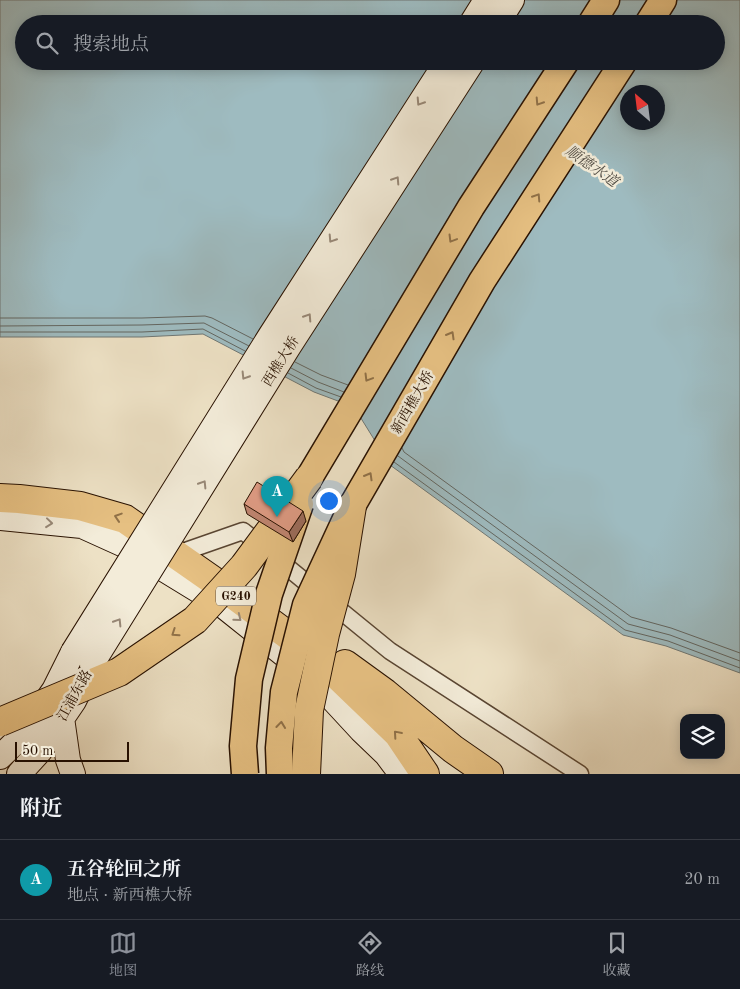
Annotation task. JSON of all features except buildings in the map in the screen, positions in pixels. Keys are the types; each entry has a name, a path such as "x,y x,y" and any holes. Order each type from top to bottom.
{"highway":[{"path":"0,722 118,672 195,620 244,566 309,478"},
{"name":"G240","path":"0,498 80,506 124,519 232,592 320,659 398,734 424,774"},
{"path":"306,774 309,710 325,634 341,574 352,506"},
{"path":"232,592 345,664 489,774"}],"main road":[{"path":"477,15 486,0"},
{"path":"503,15 512,0"},
{"path":"597,15 606,0"},
{"path":"654,15 664,0"},
{"name":"西樵大桥","path":"83,658 270,336 441,70"},
{"name":"西樵大桥","path":"83,658 288,348 467,70"},
{"path":"246,774 243,746 249,678 269,594 309,478 471,207 560,70"},
{"name":"新西樵大桥","path":"280,774 279,748 284,692 306,605 352,506 482,281 618,70"},
{"path":"0,518 82,526 124,545 222,605 312,677 386,754 401,774"},
{"name":"江浦东路","path":"19,774 40,751 74,701 83,658"},
{"name":"江浦东路","path":"0,757 22,736 54,690 83,658"},
{"path":"62,718 68,760 73,774"},
{"path":"0,744 22,736"}],"street":[{"path":"177,554 243,531 390,651 580,774"}],"water":[{"name":"顺德水道","path":"0,0 740,0 740,673 666,646 623,635 390,465 354,407 314,392 203,334 142,337 0,337"}],"place":[{"name":"五谷轮回之所","path":"277,517"}]}
